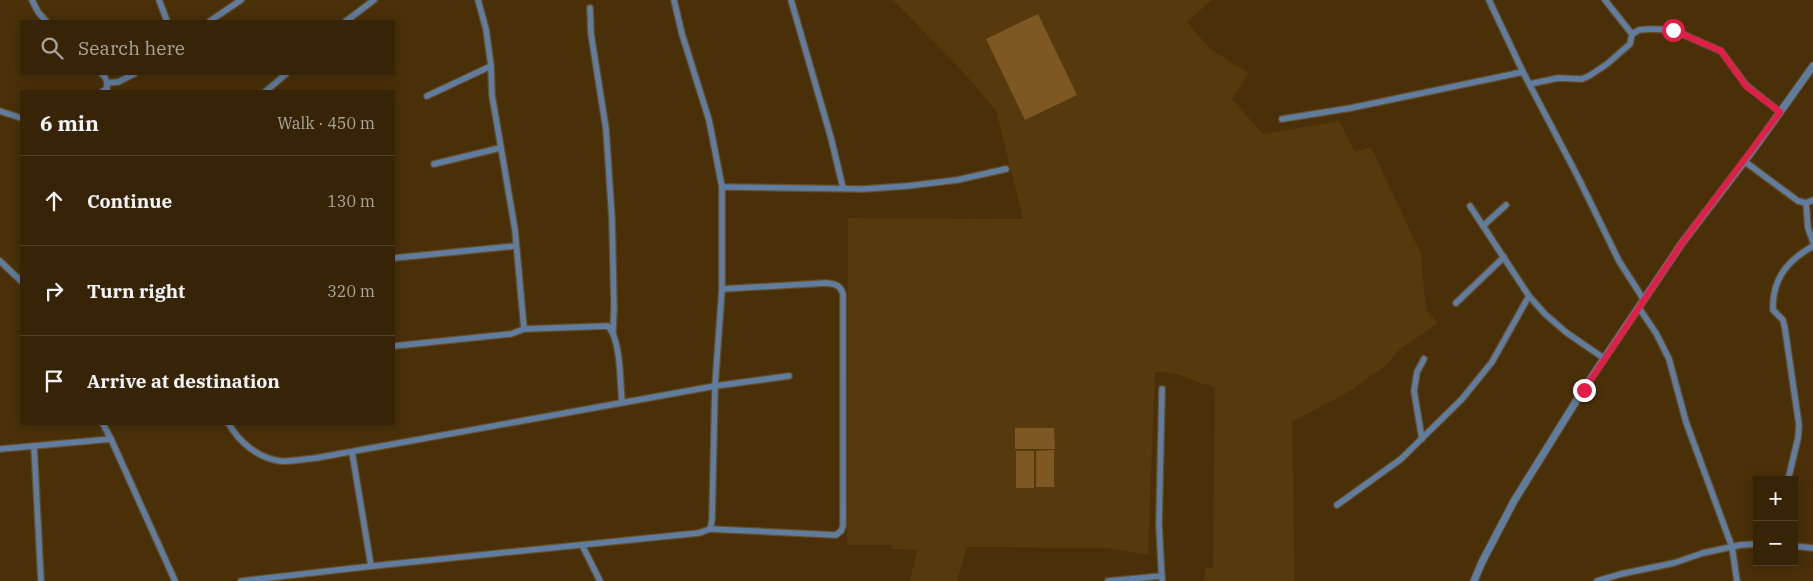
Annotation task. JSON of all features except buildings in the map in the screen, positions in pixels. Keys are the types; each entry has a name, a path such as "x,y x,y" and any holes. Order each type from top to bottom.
{"street":[{"path":"32,0 38,12 45,20"},
{"path":"160,0 167,20"},
{"path":"211,20 241,0"},
{"path":"347,20 374,0"},
{"path":"478,0 486,29 491,66 492,95 509,190 524,329"},
{"path":"674,0 682,34 709,120 722,188 722,289 715,386 712,520 710,529"},
{"path":"792,0 831,138 842,188"},
{"path":"1489,0 1523,72 1619,261 1644,300"},
{"path":"1605,0 1632,34"},
{"path":"590,8 591,34 606,129 612,219 613,331 622,402"},
{"path":"1530,84 1558,78 1582,79 1607,64 1630,44 1632,34 1639,30 1673,30 1721,51 1746,86 1780,112"},
{"path":"427,96 491,66"},
{"path":"1474,581 1514,501 1584,390 1682,243 1813,66"},
{"path":"1282,119 1351,108 1523,72"},
{"path":"103,75 107,83 106,90"},
{"path":"107,83 118,82 132,75"},
{"path":"267,90 285,75"},
{"path":"0,111 20,118"},
{"path":"434,164 500,148"},
{"path":"1744,161 1798,201 1806,203 1813,200"},
{"path":"722,188 842,188 915,185 957,180 1006,169"},
{"path":"1806,203 1808,228 1813,242"},
{"path":"1484,226 1506,205"},
{"path":"1470,206 1529,296 1567,334 1605,360"},
{"path":"395,258 516,246"},
{"path":"1789,476 1798,438 1799,425 1785,329 1783,320 1773,310 1773,301 1781,274 1788,263 1813,246"},
{"path":"1456,303 1504,257"},
{"path":"0,261 20,280"},
{"path":"241,581 699,533 710,529 836,535 843,526 843,304 841,288 836,284 826,283 722,289"},
{"path":"1337,505 1401,458 1462,399 1492,362 1529,296"},
{"path":"1639,308 1656,332 1669,359 1686,422 1732,547 1737,581"},
{"path":"395,346 511,334 524,329 608,326 613,331"},
{"path":"1422,439 1414,391 1417,372 1424,359"},
{"path":"230,425 236,436 253,450 280,461 316,458 622,402 715,386 789,376"},
{"path":"1108,581 1162,579 1159,526 1162,389"},
{"path":"104,425 175,581"},
{"path":"0,449 111,439"},
{"path":"34,446 41,581"},
{"path":"352,452 371,566"},
{"path":"1597,581 1674,563 1703,553 1753,544"},
{"path":"582,545 600,581"},
{"path":"1798,546 1813,548"}],"shaded area":[{"path":"893,0 1212,0 1187,22 1210,49 1249,73 1232,99 1263,134 1339,121 1355,152 1371,147 1421,254 1426,310 1438,323 1399,350 1385,366 1350,391 1292,422 1295,581 1204,581 1205,568 1213,568 1215,388 1173,373 1155,372 1148,555 1108,548 967,547 957,581 910,581 917,550 892,549 891,545 847,545 848,218 1023,219 996,111 966,75"},
{"path":"1038,14 1077,95 1025,120 986,39"},
{"path":"1015,428 1054,428 1055,449 1015,449"},
{"path":"1054,450 1054,487 1036,487 1036,451"},
{"path":"1016,451 1034,451 1034,488 1016,488"}],"route":[{"path":"1584,390 1682,243 1780,112 1746,86 1721,51 1673,30"}]}
